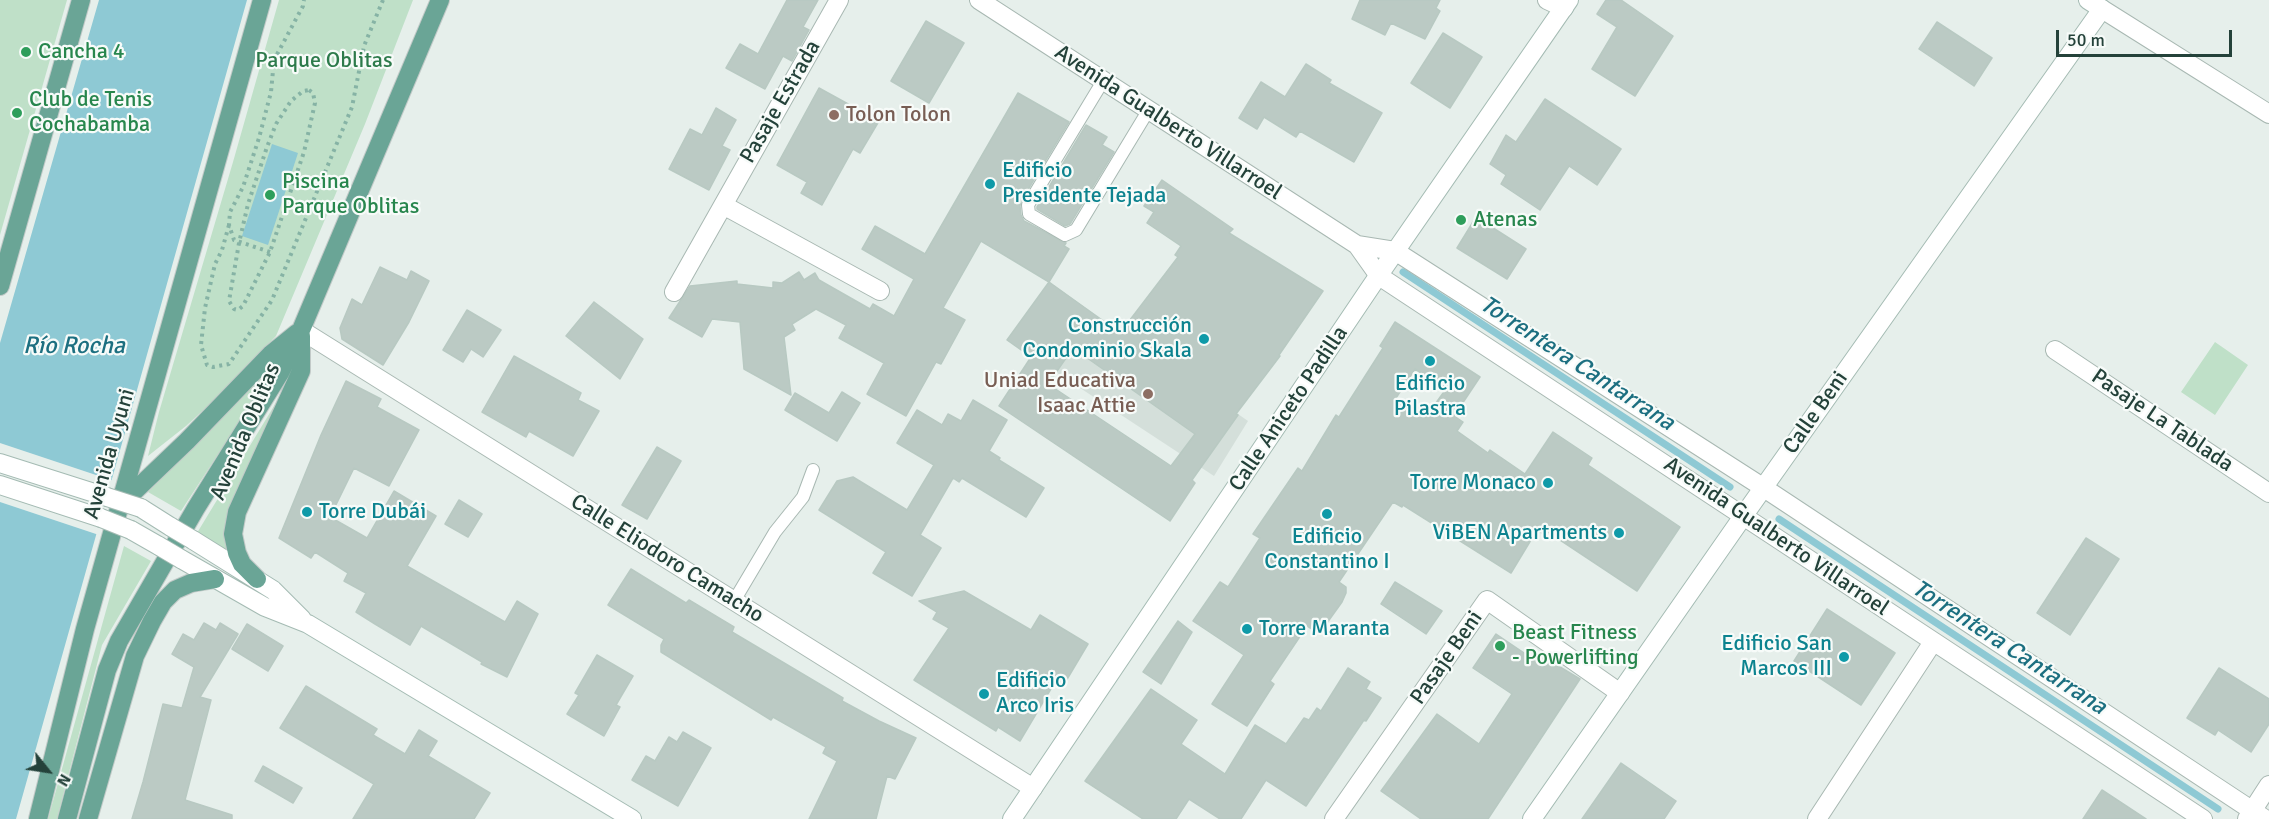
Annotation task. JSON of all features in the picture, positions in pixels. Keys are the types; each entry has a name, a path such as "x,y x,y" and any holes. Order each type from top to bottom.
{"main road":[{"path":"0,286 81,0"},
{"name":"Avenida Uyuni","path":"38,819 114,501 262,0"},
{"name":"Avenida Oblitas","path":"257,579 242,564 237,553 232,534 237,512 301,371 301,330 440,0"},
{"path":"114,501 187,441 271,354 301,330"},
{"path":"68,819 107,670 119,641 196,508 280,373 301,330"},
{"path":"88,819 135,656 152,621 163,602 175,590 191,583 215,579"}],"street":[{"name":"Pasaje Estrada","path":"674,292 840,0"},
{"name":"Avenida Gualberto Villarroel","path":"979,0 1357,245 1378,276 2204,819"},
{"path":"1547,0 1566,4"},
{"name":"Calle Aniceto Padilla","path":"1012,819 1378,276 1566,4"},
{"path":"2095,4 2269,114"},
{"name":"Calle Beni","path":"1532,819 1764,488 2095,4"},
{"path":"723,204 880,291"},
{"name":"Avenida Gualberto Villarroel","path":"1357,245 1395,251 1764,488 2255,816"},
{"name":"Calle Eliodoro Camacho","path":"301,330 1033,788"},
{"name":"Pasaje La Tablada","path":"2055,350 2269,493"},
{"path":"0,463 141,508 273,590 308,624"},
{"path":"0,485 131,530 265,607 308,624 632,819"},
{"name":"Pasaje Beni","path":"1334,819 1487,600 1620,693"},
{"path":"1818,819 1933,642"},
{"path":"2255,816 2269,785"}],"lane":[{"path":"1103,81 1028,205 1029,214 1065,235 1076,230 1148,111"},
{"path":"734,601 775,532 803,497 813,471"}],"path":[{"path":"304,0 274,60 271,92 259,138 243,187 230,212 229,225 222,250 215,264 204,308 201,345 207,364 213,367 229,364 272,300 352,107 364,46 383,0"},
{"path":"309,90 314,93 315,103 304,152 270,252 243,306 238,310 234,309 229,301 239,243 248,204 276,124 291,102 303,91 309,90"},
{"path":"229,225 232,236 239,243 270,252"}],"shaded area":[{"name":"Uniad Educativa Isaac Attie","path":"1049,282 1248,421 1214,476 1007,340"}],"green space":[{"name":"Club de Tenis Cochabamba","path":"0,0 67,0 0,235"},
{"name":"Parque Oblitas","path":"279,0 413,0 365,124 276,336 224,391 186,426 148,456 159,412"},
{"path":"2215,342 2248,365 2215,415 2181,392"},
{"path":"265,373 245,413 181,511 148,492"},
{"path":"291,378 227,517 224,534 232,557 197,533"},
{"path":"124,546 151,561 102,645 57,819 48,819"}],"water":[{"name":"Río Rocha","path":"99,0 247,0 16,819 0,819 0,343"},
{"name":"Piscina Parque Oblitas","path":"272,144 298,153 268,245 242,236"}],"pier":[{"path":"0,443 114,481 99,535 0,502"}],"building":[{"path":"787,0 818,0 803,27 809,30 792,61 783,56 765,89 726,68 740,44 758,54"},
{"path":"1360,0 1440,0 1436,8 1440,11 1425,39 1391,23 1385,35 1352,19"},
{"path":"1606,0 1621,0 1673,36 1635,96 1592,69 1617,27 1597,14"},
{"path":"926,21 964,43 929,103 891,81"},
{"path":"1937,22 1992,58 1974,86 1919,49"},
{"path":"1443,33 1482,57 1450,108 1411,83"},
{"path":"1306,64 1331,80 1329,83 1382,113 1354,162 1300,131 1296,137 1264,117 1257,129 1239,118 1261,82 1285,97"},
{"path":"819,88 879,121 860,153 853,149 822,205 801,193 807,182 777,165"},
{"path":"1018,93 1069,122 1020,206 1024,221 1066,243 1064,246 1069,249 1049,282 981,241 943,308 965,320 941,364 936,362 906,416 867,394 884,363 839,338 846,325 816,309 792,324 795,330 784,337 791,395 744,369 740,322 712,319 702,337 669,318 690,286 737,281 737,284 773,288 773,282 782,283 799,272 804,280 815,273 819,280 870,309 873,304 894,316 914,279 862,249 875,226 925,254"},
{"path":"1545,99 1621,149 1597,185 1569,166 1540,210 1501,184 1506,175 1490,164 1506,135 1516,142"},
{"path":"716,108 736,120 722,146 730,150 709,190 669,169 690,129 702,135"},
{"path":"1086,125 1107,137 1102,145 1114,152 1070,224 1065,226 1037,207"},
{"path":"1162,180 1233,229 1229,233 1323,291 1192,480 1195,483 1170,521 999,406 1031,357 1007,340 1049,282 1120,333 1178,257 1175,255 1181,246 1147,223 1154,212 1144,206","holes":["1073,348 1195,434 1171,466 1048,384"]},
{"path":"1476,217 1526,249 1507,279 1457,248"},
{"path":"380,267 407,280 411,271 429,281 409,322 383,365 342,339 340,328 352,299 362,305"},
{"path":"594,302 643,339 620,379 566,336"},
{"path":"467,310 501,330 483,357 471,349 463,362 443,350"},
{"path":"1395,322 1480,377 1454,416 1463,422 1457,431 1488,453 1490,450 1525,474 1553,432 1592,458 1588,465 1680,527 1637,591 1545,530 1542,533 1537,530 1511,573 1403,505 1402,507 1393,502 1339,582 1346,587 1342,602 1319,634 1307,626 1270,681 1274,684 1247,726 1212,704 1244,655 1193,621 1220,582 1228,587 1260,538 1253,534 1298,468 1302,471 1336,415 1339,417 1383,348 1380,346","holes":["1415,369 1446,389 1425,418 1396,398"]},
{"path":"514,356 581,393 578,400 599,411 573,456 529,431 526,437 482,412"},
{"path":"346,381 381,399 377,407 419,430 389,486 354,468 330,517 367,538 394,491 436,516 407,566 505,622 517,601 538,614 507,677 481,664 482,662 421,626 410,645 375,624 356,612 366,593 344,581 348,573 315,552 311,558 279,538"},
{"path":"842,392 860,403 837,441 785,410 795,393 829,413"},
{"path":"973,400 1007,420 989,451 1000,458 999,460 1044,488 1026,517 962,478 959,482 953,478 920,535 941,548 912,596 873,573 886,552 819,510 837,481 853,477 907,510 934,465 897,443 917,410 942,425 948,414 961,421"},
{"path":"657,447 681,461 647,519 622,505"},
{"path":"459,500 482,514 468,537 445,524"},
{"path":"2086,538 2119,559 2070,635 2037,613"},
{"path":"631,569 686,603 689,600 734,627 732,632 843,698 842,701 916,738 895,779 887,776 876,819 809,819 837,761 823,753 826,747 773,717 771,720 661,652 664,639 608,605"},
{"path":"1395,582 1442,611 1426,634 1381,604"},
{"path":"964,591 1031,630 1040,615 1088,644 1063,686 1055,682 1020,741 998,727 996,731 914,680 949,628 933,619 937,612 919,601"},
{"name":"Edificio San Marcos III","path":"1827,609 1895,653 1861,705 1794,661"},
{"path":"1178,621 1192,632 1161,684 1143,672"},
{"path":"204,623 216,630 220,623 238,634 200,697 211,700 185,800 232,815 232,819 132,819 163,704 182,708 194,667 172,654 183,634 194,640"},
{"path":"247,624 283,646 268,671 232,649"},
{"path":"1496,634 1536,661 1540,655 1580,679 1488,819 1421,819 1381,791 1437,714 1479,744 1512,694 1473,668"},
{"path":"597,655 633,676 616,705 620,707 604,736 567,714 579,695 575,693"},
{"path":"1348,668 1370,682 1366,689 1381,698 1306,806 1266,780 1241,819 1220,819 1189,799 1176,819 1143,819 1085,781 1151,689 1197,720 1181,744 1225,774 1255,725 1286,744 1304,718 1309,720 1317,708 1321,711"},
{"path":"2219,668 2269,699 2269,724 2251,752 2218,730 2215,735 2187,718"},
{"path":"306,686 377,729 373,735 405,754 419,730 437,741 428,756 490,793 474,819 353,819 374,784 280,728"},
{"path":"683,732 711,748 678,806 632,780 646,756 655,761 669,737 677,742"},
{"path":"1621,763 1676,801 1664,819 1582,819"},
{"path":"263,766 302,788 293,803 255,781"},
{"path":"2102,790 2146,819 2083,819"}],"waterway":[{"name":"Torrentera Cantarrana","path":"1403,272 1730,487"},
{"name":"Torrentera Cantarrana","path":"1779,519 2218,809"}],"place":[{"name":"Cancha 4","path":"26,52"},
{"name":"Club de Tenis Cochabamba","path":"17,113"},
{"name":"Tolon Tolon","path":"834,115"},
{"name":"Edificio Presidente Tejada","path":"990,184"},
{"name":"Piscina Parque Oblitas","path":"270,195"},
{"name":"Atenas","path":"1461,220"},
{"name":"Construcción Condominio Skala","path":"1204,339"},
{"name":"Edificio Pilastra","path":"1430,361"},
{"name":"Uniad Educativa Isaac Attie","path":"1148,394"},
{"name":"Torre Monaco","path":"1548,483"},
{"name":"Torre Dubái","path":"307,512"},
{"name":"Edificio Constantino I","path":"1327,514"},
{"name":"ViBEN Apartments","path":"1619,533"},
{"name":"Torre Maranta","path":"1247,629"},
{"name":"Beast Fitness - Powerlifting","path":"1500,646"},
{"name":"Edificio San Marcos III","path":"1844,657"},
{"name":"Edificio Arco Iris","path":"984,694"}]}
